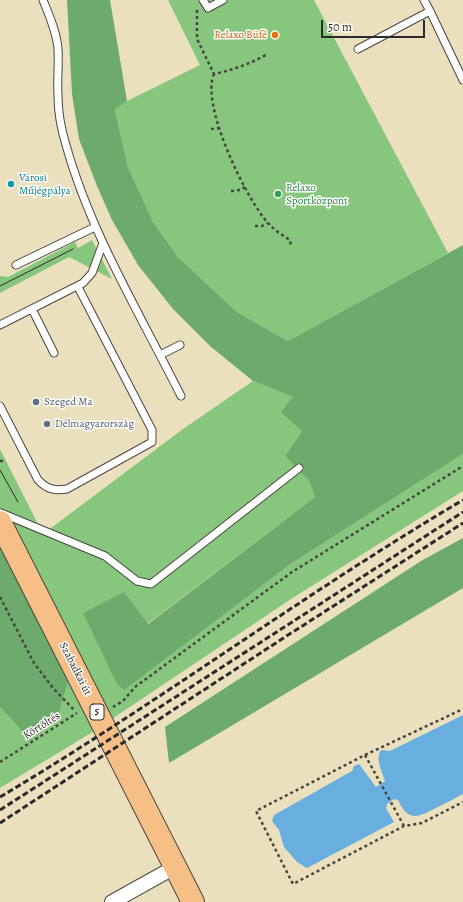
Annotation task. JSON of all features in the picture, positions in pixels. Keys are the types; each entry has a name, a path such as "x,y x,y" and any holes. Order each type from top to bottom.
{"main road":[{"name":"Szabadkai út","path":"0,522 90,711 193,902"}],"street":[{"path":"112,902 175,867"}],"lane":[{"path":"43,0 58,48 57,94 65,143 76,180 96,227 181,396"},
{"path":"203,0 208,8 223,0"},
{"path":"424,0 463,80"},
{"path":"358,49 430,11"},
{"path":"16,265 96,227"},
{"path":"0,325 78,287 92,273 104,243"},
{"path":"0,406 38,480 46,488 56,491 67,489 152,442 152,430 78,287"},
{"path":"32,309 54,353"},
{"path":"160,355 180,345"},
{"path":"0,513 35,526 105,556 137,581 151,584 158,581 299,468"}],"path":[{"path":"196,8 197,39 214,74"},
{"path":"266,55 248,64 214,74 210,81 211,96 219,128 245,187 267,223 290,240 291,246"},
{"path":"211,130 219,128"},
{"path":"231,191 240,190 245,187"},
{"path":"255,226 262,226 267,223"},
{"name":"Körtöltés","path":"0,762 90,711 123,701 135,687 292,572 463,466"},
{"path":"0,597 34,663 53,688 90,711"},
{"path":"463,709 365,755 256,812 293,884 404,826 422,823 463,802"},
{"path":"365,755 404,826"}],"green space":[{"path":"67,0 110,0 127,101 115,109 128,167 153,222 178,257 237,312 288,341 463,245 463,454 289,565 124,690 117,684 83,613 124,592 148,624 315,497 309,481 285,456 302,431 281,412 293,397 253,381 210,346 173,309 138,265 112,220 79,139 72,94"},
{"name":"Relaxo Sportközpont","path":"168,0 314,0 448,253 288,341 237,312 178,257 153,222 128,167 115,108 200,65"},
{"path":"92,240 112,279 69,257 0,293 0,276 8,277 75,242 78,248"},
{"path":"253,381 293,397 302,431 285,456 309,481 315,497 147,624 117,684 289,565 463,454 463,491 291,599 91,733 0,788 0,707 28,738 0,544 0,449 43,534 183,429"},
{"path":"463,538 463,588 169,763 165,727 421,561"},
{"path":"0,544 69,678 56,722 28,738 0,707"}],"water":[{"path":"463,715 463,794 432,810 416,816 407,813 398,800 394,799 387,804 386,808 394,822 307,868 297,862 284,847 279,830 272,821 274,815 352,771 354,766 359,764 376,787 385,781 379,761 379,753 381,750 390,751"}],"tram line":[{"path":"0,286 73,249"},
{"path":"0,470 18,502"}],"railway":[{"path":"0,797 117,724 346,572 463,500"},
{"path":"0,810 463,512"},
{"path":"0,823 463,523"}],"place":[{"name":"Relaxo Büfé","path":"275,35"},
{"name":"Városi Műjégpálya","path":"11,184"},
{"name":"Relaxo Sportközpont","path":"278,194"},
{"name":"Szeged Ma","path":"36,402"},
{"name":"Délmagyarország","path":"47,424"}]}
